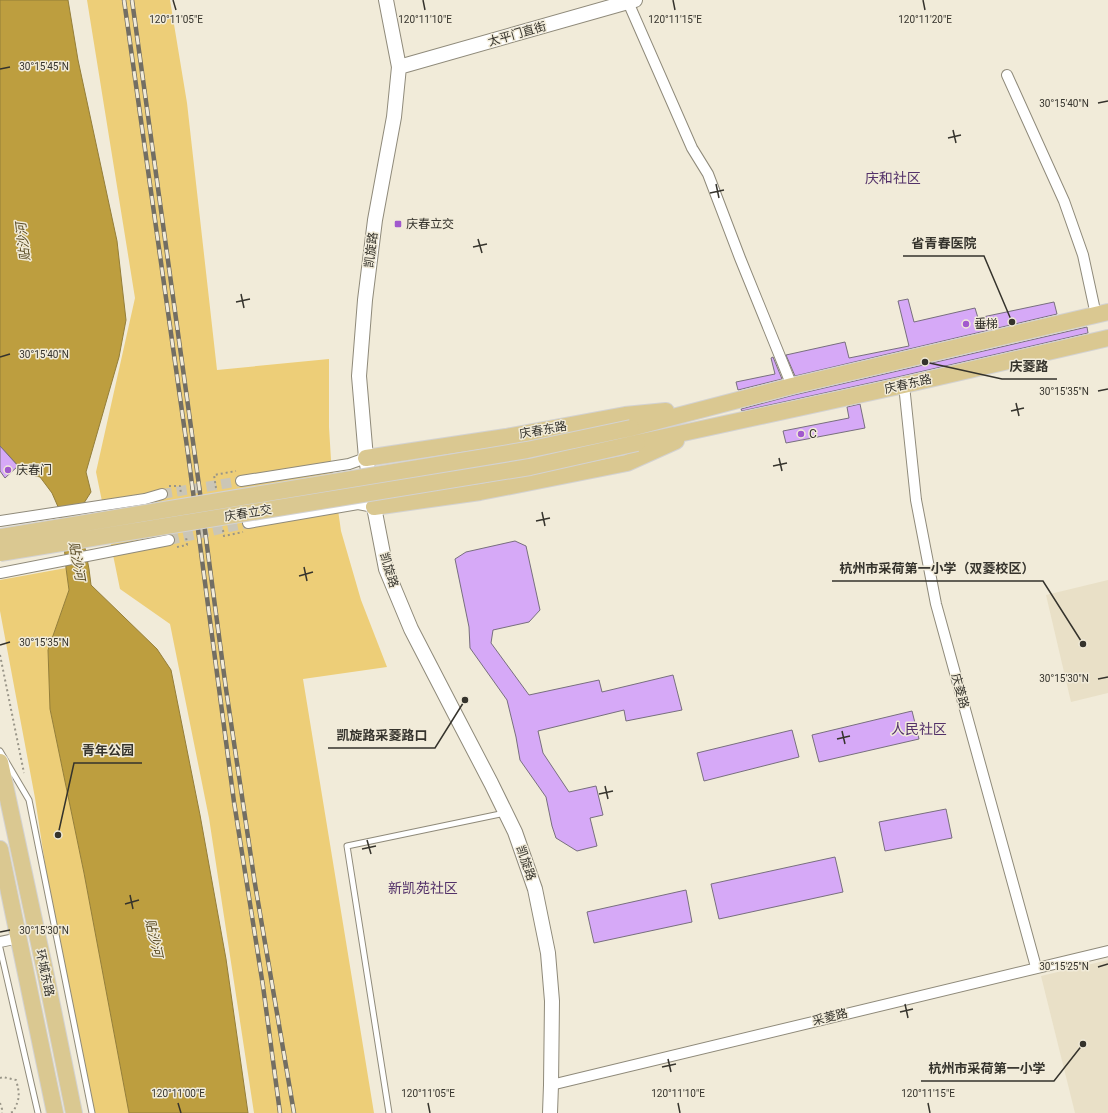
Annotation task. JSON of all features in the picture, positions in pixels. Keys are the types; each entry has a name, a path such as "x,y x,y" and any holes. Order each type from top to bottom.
{"main road":[{"name":"凯旋路","path":"386,0 399,67 394,117 375,220 365,300 359,376 366,458 386,570 411,629 506,812 515,832 535,889 548,953 552,1001 552,1085 550,1113"},
{"name":"太平门直街","path":"399,67 632,1"},
{"name":"庆春东路","path":"634,435 721,404 1102,314"},
{"name":"庆春东路","path":"634,435 707,428 1108,338"},
{"name":"庆春东路","path":"366,458 506,437 625,415 721,404"},
{"name":"庆春东路","path":"374,508 480,492 627,463 707,428"},
{"name":"庆春立交","path":"0,537 527,450 634,435"},
{"name":"庆春立交","path":"0,553 530,467 634,435"},
{"name":"环城东路","path":"0,762 74,1113"},
{"name":"环城东路","path":"0,849 55,1113"}],"street":[{"path":"632,1 692,148 708,174 792,386"},
{"path":"1007,75 1064,202 1102,314"},
{"name":"庆菱路","path":"904,385 916,500 936,604 1036,967"},
{"path":"241,481 349,464 366,458"},
{"path":"0,521 145,499 162,494"},
{"path":"248,523 358,504 374,508"},
{"path":"0,573 168,540"},
{"path":"0,942 19,938"},
{"name":"采菱路","path":"552,1085 1036,967 1108,951"}],"lane":[{"path":"0,751 29,800 92,1113"},
{"path":"389,1113 347,846 506,812"},
{"path":"0,948 38,1113"}],"path":[{"path":"0,655 25,777"},
{"path":"0,1078 3,1077 16,1080 19,1091 19,1102 13,1112 8,1113"},
{"path":"0,1103 2,1113"}],"shaded area":[{"path":"87,0 170,0 187,103 217,370 329,359 329,427 331,460 341,531 361,600 387,667 303,679 374,1113 254,1113 209,818 170,624 120,589 96,472 135,298"},
{"path":"66,568 69,590 48,650 50,709 84,873 129,1113 92,1113 56,936 35,798 0,611 0,580"},
{"path":"1108,580 1108,693 1071,702 1046,595"},
{"path":"1108,960 1108,1113 1075,1113 1041,976"}],"water":[{"name":"贴沙河","path":"0,0 68,0 78,60 117,241 126,320 119,357 86,472 91,492 84,503 77,506 91,585 157,649 171,670 200,815 226,959 248,1113 129,1113 84,873 50,709 48,650 69,590 62,520 52,493 40,477 25,473 0,446"}],"building":[{"path":"908,299 914,322 975,308 978,318 1054,302 1057,314 795,376 786,355 845,342 849,358 909,346 898,301"},
{"path":"1087,327 1088,333 902,376 742,411 741,409 794,395"},
{"path":"773,357 782,379 738,390 736,382 775,374 771,358"},
{"path":"860,404 865,428 786,443 783,431 849,418 847,407"},
{"name":"庆春门","path":"0,446 18,466 5,478 0,471"},
{"path":"515,541 526,546 540,610 529,622 493,630 491,643 529,695 599,680 602,692 673,675 682,710 626,721 624,710 538,731 543,753 569,792 596,786 603,815 590,818 597,846 577,851 556,838 546,797 520,760 507,700 470,648 469,627 455,559 466,552"},
{"path":"912,711 919,739 819,762 812,735"},
{"path":"792,730 799,757 704,781 697,753"},
{"path":"946,809 952,838 885,851 879,822"},
{"path":"835,857 843,892 719,919 711,884"},
{"path":"686,890 692,922 594,943 587,912"}],"tunnel":[{"path":"162,494 241,481"},
{"path":"169,540 248,523"}],"railway":[{"path":"124,0 188,454 234,802 263,986 280,1113"},
{"path":"132,0 226,689 255,884 294,1113"}],"place":[{"name":"庆春立交","path":"398,224"},
{"name":"省青春医院","path":"1012,322"},
{"name":"垂梯","path":"966,324"},
{"name":"庆菱路","path":"925,362"},
{"name":"C","path":"801,434"},
{"name":"庆春门","path":"8,470"},
{"name":"杭州市采荷第一小学（双菱校区）","path":"1083,644"},
{"name":"凯旋路采菱路口","path":"465,700"},
{"name":"青年公园","path":"58,835"},
{"name":"杭州市采荷第一小学","path":"1083,1044"}],"district":[{"name":"庆和社区","path":"893,178"},
{"name":"人民社区","path":"919,729"},
{"name":"新凯苑社区","path":"423,888"}]}
